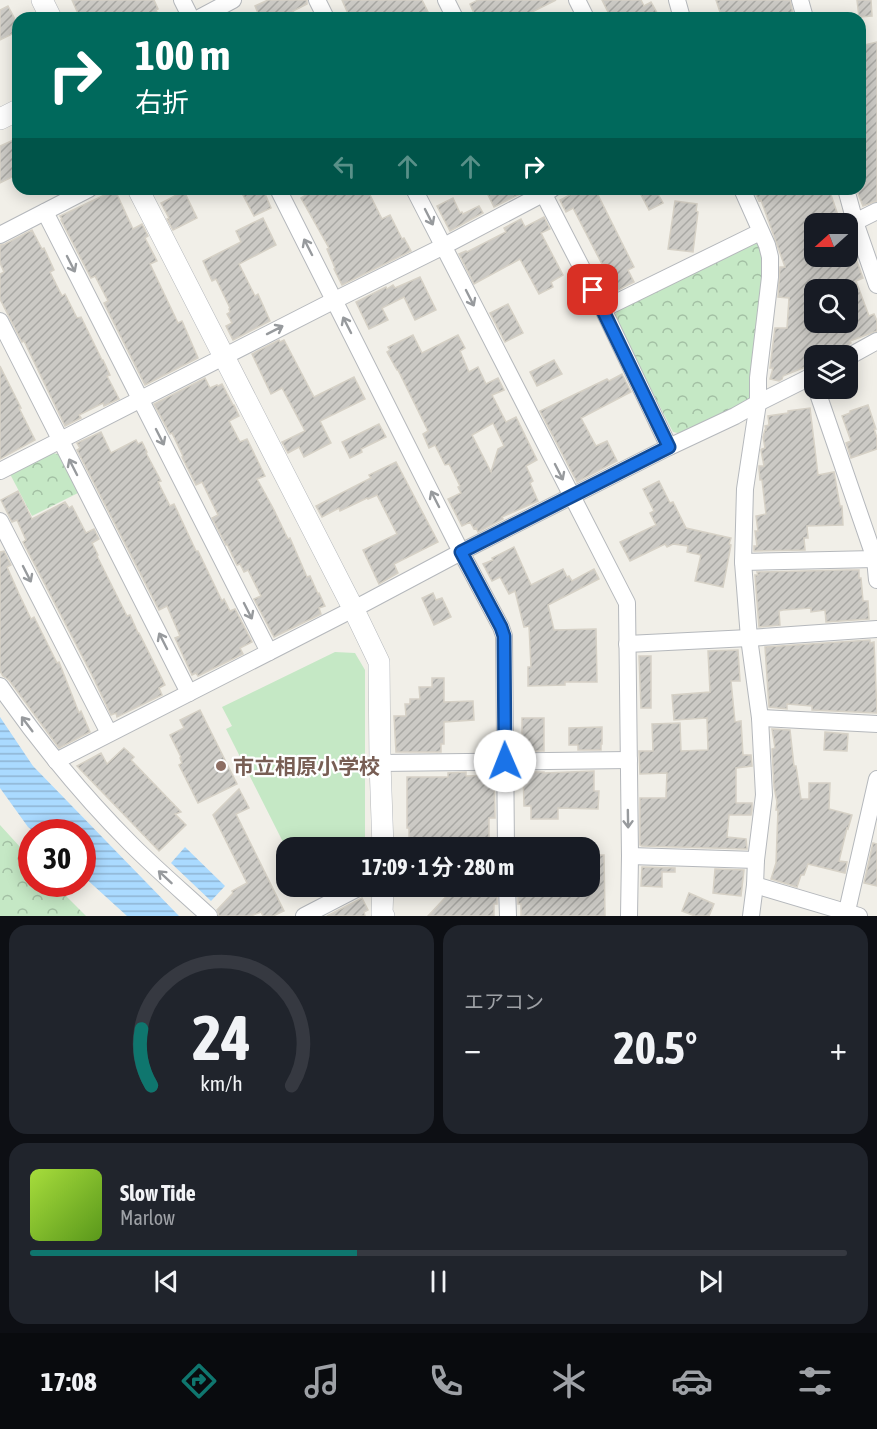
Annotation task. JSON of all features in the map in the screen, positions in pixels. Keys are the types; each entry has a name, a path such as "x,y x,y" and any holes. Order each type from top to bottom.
{"street":[{"path":"211,12 233,0"},
{"path":"0,235 78,195"},
{"path":"141,195 379,662 383,837"},
{"path":"281,195 501,627 504,636 506,837"},
{"path":"417,195 627,603 629,916"},
{"path":"0,471 444,246 537,195"},
{"path":"548,195 669,447"},
{"path":"745,195 770,257 770,277 758,378 758,403 745,489 743,562 749,638 760,718 764,795 751,916"},
{"path":"848,195 853,213"},
{"path":"858,220 877,211"},
{"path":"45,212 269,652"},
{"path":"858,231 877,285"},
{"path":"603,309 760,232"},
{"path":"0,321 189,693"},
{"path":"858,351 877,341"},
{"path":"56,760 571,496 758,403 804,385"},
{"path":"820,399 875,559 877,580"},
{"path":"0,522 109,733"},
{"path":"743,562 875,559"},
{"path":"627,644 749,638 877,628"},
{"path":"0,686 41,743 131,844 208,916"},
{"path":"760,718 877,724"},
{"path":"380,763 629,760"},
{"path":"755,885 853,914 877,779"},
{"path":"630,856 756,860"},
{"path":"304,916 341,897"},
{"path":"383,897 384,916"},
{"path":"507,897 508,916"}],"green space":[{"path":"753,241 763,245 765,254 754,392 747,401 682,434 673,432 614,317 618,310"},
{"path":"53,453 62,455 80,492 32,516 10,474"},
{"path":"335,652 355,653 365,670 365,837 280,837 226,729 232,726 222,707"},
{"path":"0,825 18,845 18,897 67,897 86,916 0,916"}],"water":[{"path":"0,717 33,766 85,819 22,819 0,788"},
{"path":"96,831 179,916 127,916 96,888"},
{"path":"185,847 225,886 211,901 171,863"}],"building":[{"path":"72,0 154,0 158,9 157,12 77,12"},
{"path":"268,0 307,0 307,4 294,12 258,12 255,6"},
{"path":"342,0 422,0 428,12 347,12"},
{"path":"478,0 556,0 532,12 473,12 470,4"},
{"path":"602,0 641,0 644,6 651,2 657,12 608,12"},
{"path":"716,0 790,0 793,12 720,12"},
{"path":"857,0 871,0 872,16 866,16 866,12 858,12"},
{"path":"8,6 12,14 12,34 0,40 0,10"},
{"path":"877,42 877,201 863,206 859,195 866,195 866,45"},
{"path":"12,141 12,177 0,183 0,146"},
{"path":"104,195 117,195 133,229 142,224 148,236 145,238 157,261 150,264 178,323 182,321 198,358 145,385 104,303 108,301 95,276 91,278 60,216"},
{"path":"176,195 186,195 197,218 173,230 161,203"},
{"path":"243,195 266,195 271,208 254,216"},
{"path":"306,195 370,195 382,219 390,215 411,251 342,285 334,269 327,249 329,248 301,198"},
{"path":"488,195 518,195 494,207"},
{"path":"570,195 598,195 634,267 628,270 634,282 608,295 596,273 604,268 573,208 566,212 560,200"},
{"path":"641,195 658,195 663,203 649,210"},
{"path":"756,195 831,195 837,213 804,213 804,267 858,267 858,264 863,278 858,280 804,279 804,333 858,333 858,286 869,316 874,314 877,321 877,331 850,341 848,345 804,345 804,367 783,376 779,381 770,379 773,368 770,368 775,328 787,328 789,298 778,297 780,267 785,267 761,200 759,201"},
{"path":"453,198 460,213 463,214 479,206 483,213 450,231 437,206"},
{"path":"675,201 697,204 693,252 668,249"},
{"path":"544,217 550,229 541,233 563,275 551,282 553,287 539,294 520,259 474,284 459,254 506,232 504,228 521,219 525,227"},
{"path":"263,218 276,245 239,264 255,296 258,294 270,321 233,340 226,326 232,323 227,314 230,308 216,279 212,281 203,261 241,242 236,231"},
{"path":"32,230 42,249 44,248 54,270 50,272 62,296 65,294 77,318 81,317 110,375 107,376 119,399 104,406 103,403 79,415 81,418 65,426 24,341 22,342 0,299 0,274 4,272 0,263 0,245"},
{"path":"420,277 436,310 415,320 404,297 382,308 388,320 369,329 356,302 386,287 387,289 393,285 395,288"},
{"path":"508,304 523,333 505,342 490,313"},
{"path":"413,335 422,353 458,335 465,348 460,351 469,372 478,367 486,384 498,378 504,390 492,395 506,422 516,417 537,460 526,466 538,501 502,517 503,519 478,532 470,522 462,526 448,499 461,493 458,487 460,486 449,464 445,465 435,445 429,448 423,434 428,431 387,352 390,350 388,347","holes":["493,423 504,446 498,449 491,472 472,435"]},
{"path":"279,340 280,342 284,340 314,397 354,377 365,399 320,421 331,443 304,457 299,447 288,453 282,442 305,431 282,388 271,394 252,354"},
{"path":"554,360 562,374 537,386 530,372"},
{"path":"0,366 35,440 0,459"},
{"path":"622,374 631,392 581,418 596,446 607,441 617,461 577,482 540,411"},
{"path":"205,378 210,388 222,384 234,405 239,416 229,421 240,442 247,439 265,476 257,479 288,539 290,538 307,577 310,576 325,606 319,608 321,614 274,637 254,599 261,596 248,570 244,572 240,564 237,565 212,518 218,515 202,482 196,485 172,433 170,434 154,404"},
{"path":"868,405 876,429 874,429 877,449 851,458 846,443 851,441 842,416"},
{"path":"810,408 818,475 834,472 840,506 842,506 843,525 807,526 808,538 804,538 805,550 754,551 754,546 757,546 755,531 758,531 756,516 766,514 759,466 764,466 761,450 765,448 763,437 765,426 769,425 768,416"},
{"path":"379,424 386,437 361,449 362,452 350,458 342,442"},
{"path":"101,432 111,453 136,440 138,444 142,442 170,506 174,504 222,601 224,599 230,611 235,609 252,642 240,648 243,654 198,676 196,673 192,675 175,638 180,636 167,606 159,610 77,450 80,448 77,443"},
{"path":"396,462 438,542 394,564 398,573 379,584 363,550 397,534 377,495 340,511 339,508 322,517 316,506 371,478 369,475"},
{"path":"659,481 686,528 731,538 723,587 695,581 701,555 687,552 688,546 673,544 667,547 665,544 630,561 620,542 656,525 650,513 654,511 643,489"},
{"path":"18,491 32,519 65,502 69,508 72,506 86,533 94,529 99,539 92,543 97,556 165,685 159,688 162,695 117,717 116,713 111,715 23,542 26,540 17,520 12,522 1,500"},
{"path":"514,547 531,585 563,569 572,581 594,569 599,579 548,605 554,630 596,629 597,682 565,682 565,685 528,686 528,667 531,667 529,626 524,627 515,591 509,594 500,577 492,581 483,564"},
{"path":"4,551 11,565 7,567 19,594 31,619 34,617 57,663 59,662 79,713 81,711 90,732 59,748 0,671 0,552"},
{"path":"859,570 863,601 868,601 869,619 826,622 825,610 811,612 811,608 783,610 779,611 780,625 759,627 755,575 758,575 757,572"},
{"path":"433,593 436,600 442,598 451,617 434,625 422,598"},
{"path":"870,640 870,643 874,642 877,713 812,710 812,706 787,704 787,709 769,707 765,647"},
{"path":"738,650 740,681 731,681 735,722 741,721 743,755 751,755 752,766 736,768 736,803 752,803 752,810 751,815 729,815 727,837 746,839 747,849 642,846 640,845 640,798 666,798 667,773 640,774 639,751 653,751 652,724 680,723 681,751 708,750 707,718 674,720 672,695 710,692 708,651"},
{"path":"639,656 651,656 651,708 641,708"},
{"path":"432,678 444,678 444,702 473,701 474,720 444,722 444,744 441,744 441,752 396,752 394,716 406,716 405,704 410,704 410,699 420,699 419,687 432,687"},
{"path":"200,710 237,784 198,803 179,765 182,763 181,757 170,735 184,728 180,720"},
{"path":"522,718 544,718 544,751 522,751"},
{"path":"602,727 601,750 578,750 578,745 569,745 569,728"},
{"path":"772,729 790,730 801,799 809,799 809,783 830,783 829,809 852,815 839,861 847,862 845,873 808,864 797,887 771,879 776,863 778,810 776,810 774,787 772,749 775,748"},
{"path":"825,732 848,734 847,751 824,750"},
{"path":"124,748 134,757 131,760 181,812 175,814 186,825 159,851 77,766 101,753 107,764"},
{"path":"594,771 594,791 599,791 598,809 558,808 558,819 531,819 531,806 524,806 523,772"},
{"path":"466,772 466,776 494,775 495,818 489,818 489,837 409,837 407,777 448,777 448,773"},
{"path":"239,789 249,808 236,814 284,911 273,916 263,916 261,912 251,916 219,916 217,910 233,893 232,891 247,883 213,815"},
{"path":"873,843 877,844 877,886 864,883"},
{"path":"600,855 604,855 605,916 521,916 521,904 518,904 518,897 600,897"},
{"path":"642,867 675,868 675,872 662,872 662,887 641,886"},
{"path":"715,869 744,870 741,896 713,893"},
{"path":"689,893 714,904 709,916 695,916 682,911"},
{"path":"446,897 497,897 497,904 494,904 494,916 428,916"},
{"path":"362,898 368,910 364,912 365,916 327,916"}],"place":[{"name":"市立相原小学校","path":"221,766"}],"route":[{"path":"505,761 504,636 461,552 669,447 593,290"}]}
